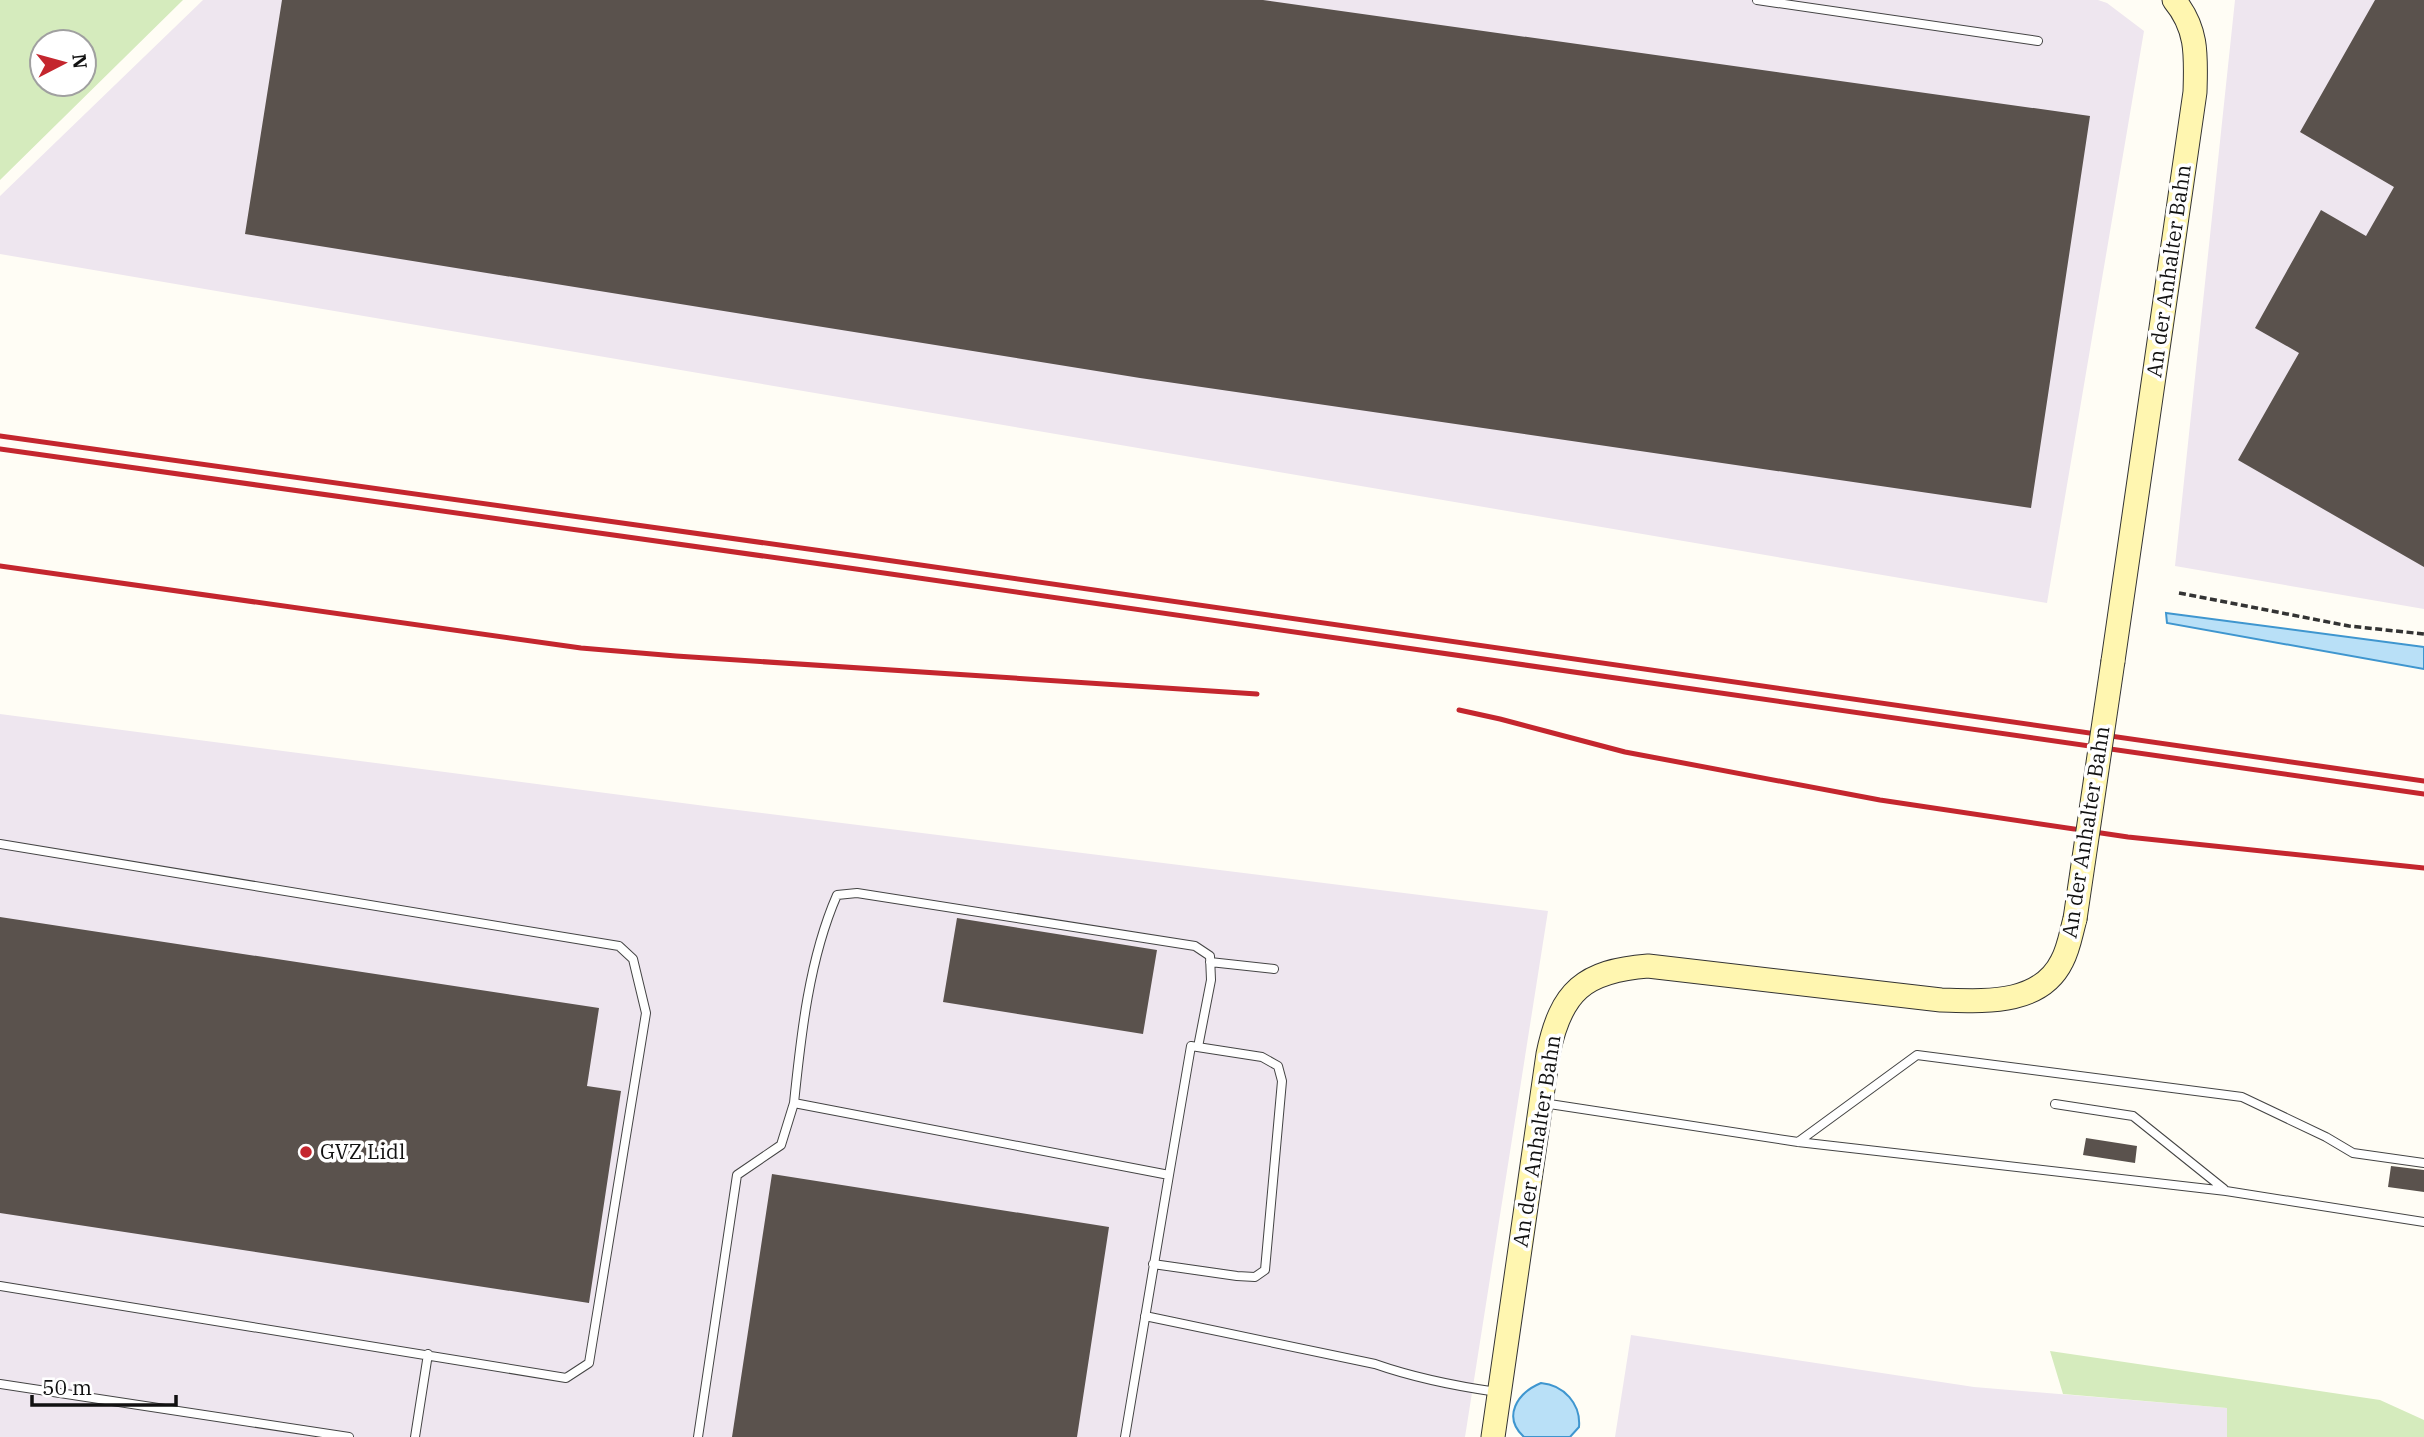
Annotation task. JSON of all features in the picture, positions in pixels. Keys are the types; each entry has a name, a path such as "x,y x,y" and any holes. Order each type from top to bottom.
{"street":[{"name":"An der Anhalter Bahn","path":"1493,1437 1539,1103 1552,1033 1558,1016 1584,984 1603,973 1648,966 1941,1000 1981,1001 2011,999 2033,990 2050,977 2062,962 2075,919 2195,92 2196,53 2192,33 2185,13 2174,0"}],"lane":[{"path":"1757,0 2038,41"},
{"path":"0,844 619,946 634,959 646,1013 589,1363 566,1378 0,1286"},
{"path":"698,1437 737,1175 781,1145 794,1104 801,1031 827,919 837,895 858,892 1195,946 1210,956 1211,981 1198,1047"},
{"path":"1210,962 1274,968"},
{"path":"1125,1437 1144,1316 1191,1046 1262,1057 1278,1066 1282,1081 1265,1270 1255,1277 1153,1265"},
{"path":"1798,1142 1917,1055 2242,1097 2353,1153 2424,1163"},
{"path":"1539,1103 1798,1142 2225,1191 2424,1222"},
{"path":"794,1104 1169,1175"},
{"path":"2054,1104 2133,1116 2225,1191"},
{"path":"1144,1316 1334,1355 1444,1384 1500,1392"},
{"path":"415,1437 428,1354"},
{"path":"0,1384 349,1437"}],"path":[{"path":"2179,593 2349,626 2424,634"}],"shaded area":[{"path":"203,0 2098,0 2107,3 2144,31 2047,603 0,254 0,196"},
{"path":"2235,0 2424,0 2424,609 2175,566"},
{"path":"0,714 713,807 1548,911 1465,1437 0,1437"},
{"path":"1631,1335 1974,1387 2227,1408 2227,1437 1615,1437"}],"green space":[{"path":"0,0 183,0 98,84 98,28 28,28 28,98 83,98 0,180"},
{"path":"2050,1351 2380,1400 2424,1420 2424,1437 2227,1437 2227,1408 2063,1394"}],"water":[{"path":"2166,613 2424,647 2424,669 2167,623"},
{"path":"1541,1383 1557,1387 1574,1403 1579,1427 1570,1437 1524,1437 1517,1429 1513,1414 1515,1406 1525,1393"}],"building":[{"path":"282,0 1263,0 2090,116 2031,508 1140,378 245,234"},
{"path":"2375,0 2424,0 2424,567 2238,460 2299,353 2255,328 2321,210 2366,236 2394,187 2300,132"},
{"name":"GVZ Lidl","path":"0,917 599,1008 587,1086 621,1091 589,1303 0,1213"},
{"path":"957,918 1157,950 1143,1034 943,1002"},
{"path":"2086,1138 2137,1146 2135,1163 2083,1155"},
{"path":"2391,1166 2424,1170 2424,1192 2388,1187"},
{"path":"772,1174 1109,1227 1077,1437 732,1437"}],"railway":[{"path":"0,436 2424,781"},
{"path":"0,449 2424,794"},
{"path":"0,566 581,648 1257,694"},
{"path":"1459,710 1625,752 1880,800 2128,837 2424,868"}],"place":[{"name":"GVZ Lidl","path":"306,1152"}]}
